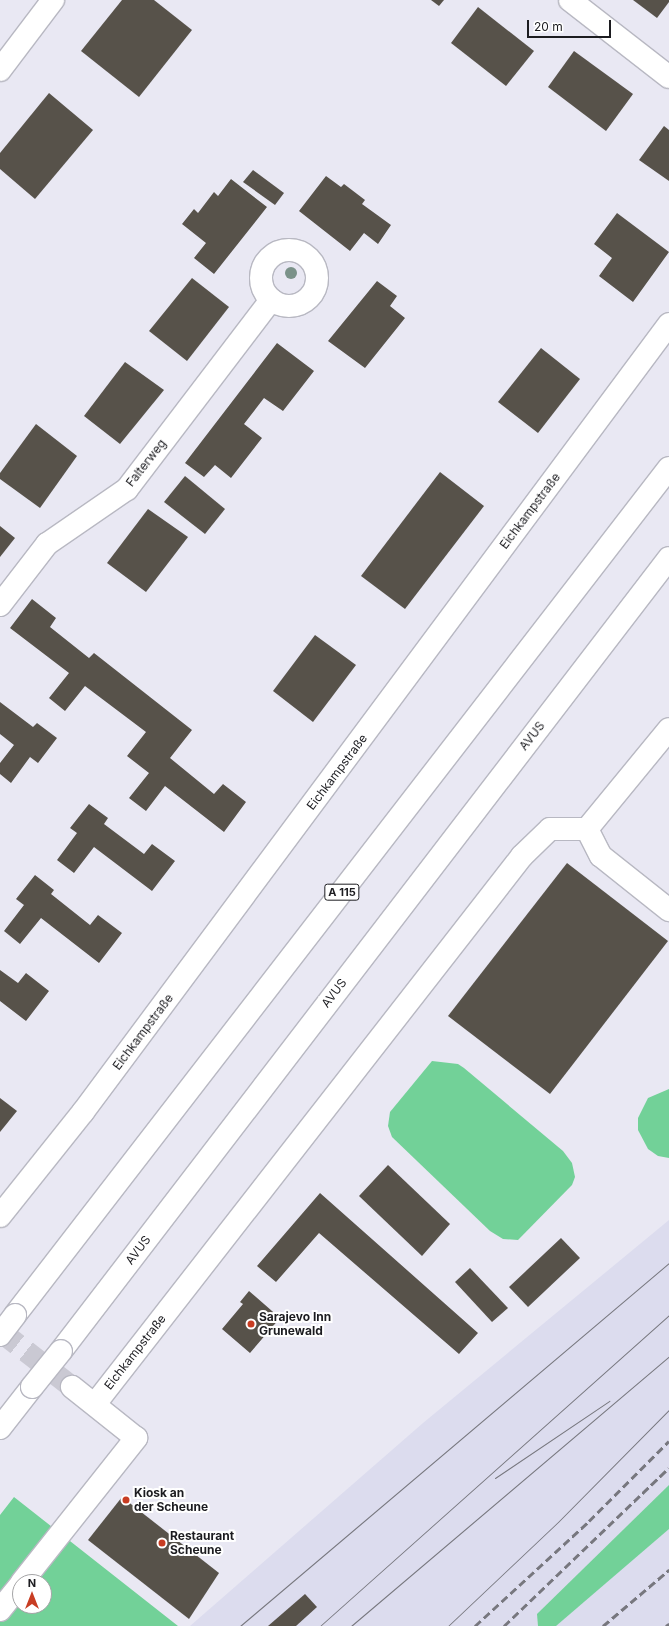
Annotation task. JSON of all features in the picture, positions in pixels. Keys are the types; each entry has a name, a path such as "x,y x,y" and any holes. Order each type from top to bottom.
{"main road":[{"path":"0,70 53,0"},
{"path":"570,0 669,77"},
{"name":"Falterweg","path":"0,605 47,544 127,489 271,300"},
{"name":"Eichkampstraße","path":"0,1216 84,1112 669,324"},
{"name":"A 115","path":"0,1335 669,468"},
{"name":"AVUS","path":"0,1428 669,558"},
{"path":"669,729 587,829 601,856 669,910"},
{"name":"Eichkampstraße","path":"94,1404 522,856 550,829 587,829"},
{"path":"28,1574 136,1438 72,1387"},
{"path":"0,1610 12,1595"}],"shaded area":[{"path":"669,1220 669,1626 190,1626 423,1423"}],"green space":[{"path":"432,1061 458,1064 464,1068 563,1151 572,1163 575,1177 572,1185 518,1240 503,1239 490,1231 392,1137 388,1126 390,1112"},
{"path":"669,1089 669,1158 658,1156 648,1149 638,1130 638,1118 648,1098"},
{"path":"669,1485 669,1529 556,1626 538,1626 537,1614"},
{"path":"14,1497 178,1626 0,1626 0,1515"}],"building":[{"path":"122,0 154,0 192,30 139,97 81,51"},
{"path":"431,0 444,0 439,6"},
{"path":"633,0 669,0 669,2 657,18"},
{"path":"478,7 534,51 506,86 451,43"},
{"path":"574,51 633,94 606,131 548,87"},
{"path":"49,93 93,130 35,199 0,169 0,153"},
{"path":"664,126 669,130 669,181 639,160"},
{"path":"253,170 284,193 275,205 243,182"},
{"path":"326,176 341,187 344,184 365,200 362,204 391,225 378,244 364,233 350,251 299,211"},
{"path":"231,179 267,207 214,274 194,258 206,243 182,224 194,209 198,213 214,192 218,196"},
{"path":"617,213 669,252 633,302 599,276 612,258 594,244"},
{"path":"192,278 229,307 187,361 149,331"},
{"path":"377,281 397,296 390,306 405,318 365,368 328,341"},
{"path":"277,343 314,371 283,411 264,398 244,424 262,438 231,478 215,465 204,477 185,463"},
{"path":"541,348 580,379 538,433 498,402"},
{"path":"125,362 164,390 120,444 84,416"},
{"path":"36,424 77,456 40,508 0,479 0,473"},
{"path":"440,472 484,506 405,609 361,576"},
{"path":"185,476 225,509 205,534 164,502"},
{"path":"148,509 188,537 146,592 107,563"},
{"path":"0,526 15,538 0,557"},
{"path":"32,599 56,618 50,627 89,658 94,653 192,730 170,758 214,794 223,784 246,802 224,832 165,786 146,811 129,798 149,773 127,756 146,732 85,686 65,711 49,698 69,673 10,628"},
{"path":"315,635 356,665 313,722 273,691"},
{"path":"0,702 33,727 37,723 57,738 38,763 30,757 11,783 0,774 0,763 14,745 0,734"},
{"path":"89,804 108,818 104,824 144,854 152,844 175,861 152,891 94,847 74,873 57,860 77,833 70,828"},
{"path":"567,863 668,941 550,1094 448,1016"},
{"path":"35,875 54,890 51,894 90,925 98,915 122,933 99,963 41,918 20,944 4,931 24,905 16,899"},
{"path":"0,970 18,983 26,973 49,991 26,1021 0,1001"},
{"path":"0,1098 17,1111 0,1132"},
{"path":"388,1165 450,1224 422,1256 359,1196"},
{"path":"320,1193 478,1333 459,1354 319,1233 276,1282 257,1266"},
{"path":"561,1238 580,1258 528,1307 509,1287"},
{"path":"470,1268 508,1308 492,1322 455,1282"},
{"name":"Sarajevo Inn Grunewald","path":"249,1291 280,1318 250,1353 222,1329 243,1304 240,1302"},
{"path":"122,1497 219,1573 189,1619 88,1540"},
{"path":"305,1594 317,1607 296,1626 268,1626"}],"tunnel":[{"path":"0,1331 72,1387"}],"tram line":[{"path":"240,1626 669,1263"},
{"path":"320,1626 669,1315"},
{"path":"351,1626 669,1356"},
{"path":"495,1478 609,1401"},
{"path":"448,1626 558,1522 669,1410"}],"railway":[{"path":"475,1626 589,1521 669,1441"},
{"path":"504,1626 669,1468"},
{"path":"603,1626 669,1570"}],"place":[{"name":"Sarajevo Inn Grunewald","path":"251,1324"},
{"name":"Kiosk an der Scheune","path":"126,1500"},
{"name":"Restaurant Scheune","path":"162,1543"}]}
